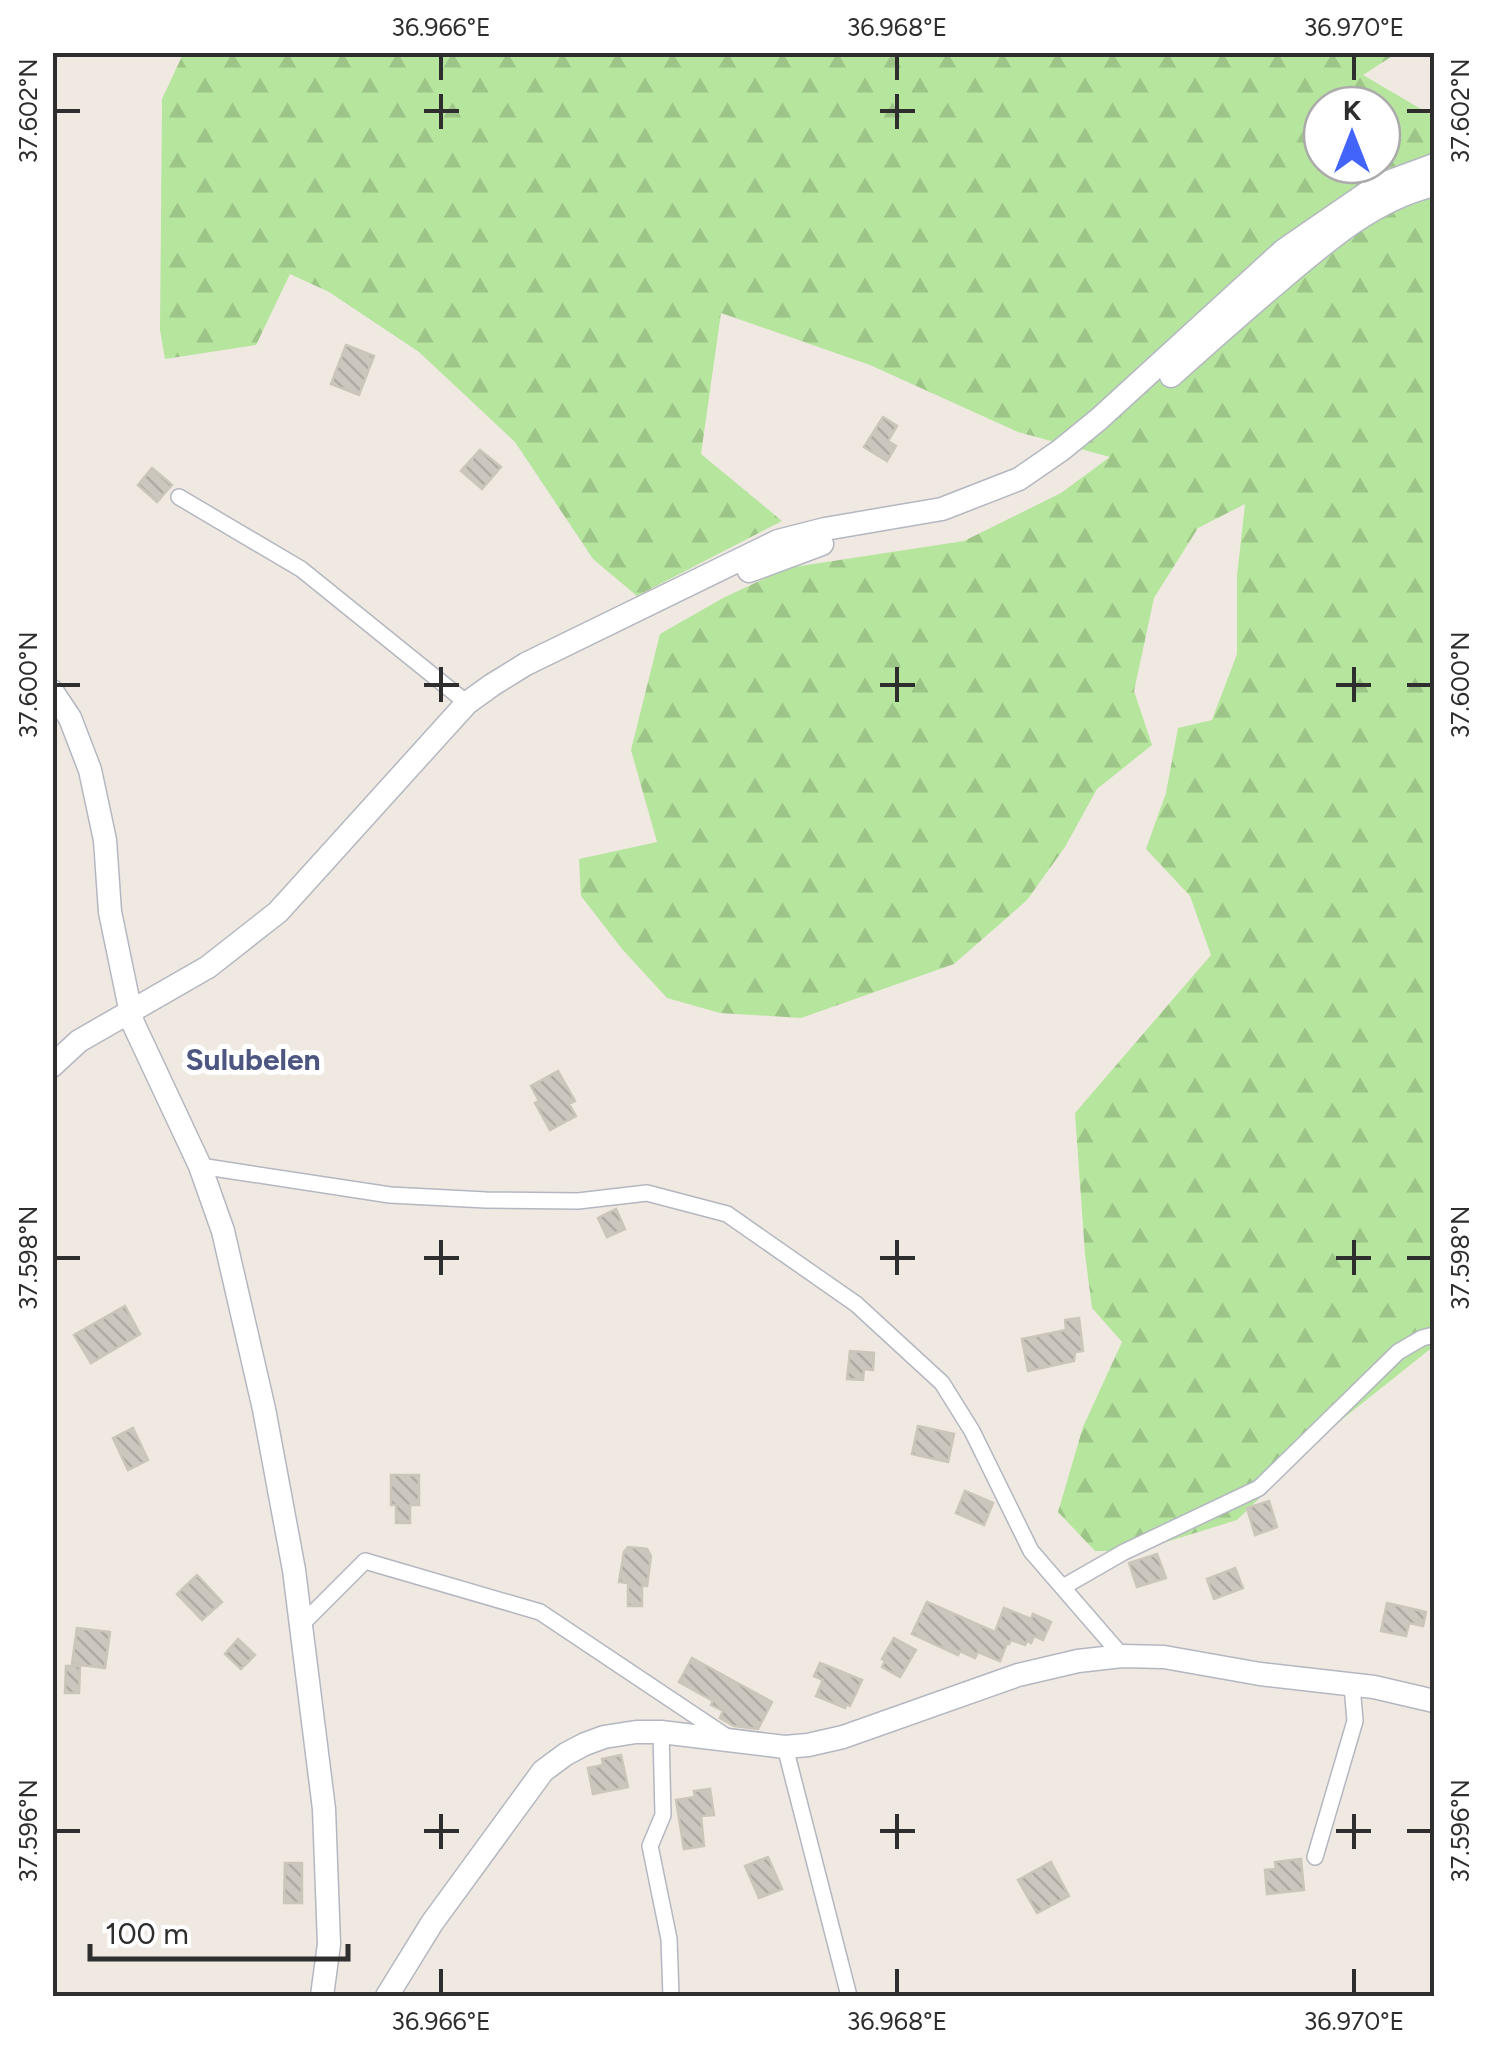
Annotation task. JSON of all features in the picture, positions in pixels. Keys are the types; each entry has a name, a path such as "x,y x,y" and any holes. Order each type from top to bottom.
{"main road":[{"path":"52,1066 79,1042 223,972 258,947 301,907 415,777 502,694 778,541 825,528 942,509 1019,479 1099,419 1284,250 1378,186 1434,164"},
{"path":"52,1080 278,912 467,703 492,684 526,664 768,562 877,531 946,522 1016,494 1060,468 1102,436 1258,298 1354,220 1416,189 1434,185"},
{"path":"52,691 70,718 90,770 105,840 110,912 132,1017 200,1166 223,1231 264,1409 294,1570 324,1809 330,1944 322,1996"},
{"path":"387,1996 432,1923 543,1772 566,1754 604,1737 661,1732 785,1747 808,1746 1018,1675 1122,1656 1164,1657 1260,1674 1352,1684 1434,1701"}],"street":[{"path":"178,497 301,569 467,703"},
{"path":"200,1166 390,1195 578,1202 646,1194 728,1214 856,1304 942,1383 972,1431 1031,1551 1122,1656"},
{"path":"1063,1587 1124,1552 1259,1488 1398,1352 1434,1335"},
{"path":"302,1624 365,1561 540,1612 735,1742"},
{"path":"1316,1857 1355,1721 1352,1684"},
{"path":"661,1732 664,1815 650,1846 669,1939 671,1996"},
{"path":"785,1747 849,1996"}],"green space":[{"path":"184,52 1397,53 1363,75 1380,85 1302,85 1302,185 1402,185 1402,98 1433,116 1434,1346 1335,1425 1237,1520 1137,1551 1095,1551 1058,1512 1083,1427 1122,1342 1092,1308 1075,1113 1211,955 1190,896 1146,849 1166,793 1178,728 1212,720 1237,654 1237,576 1245,504 1198,528 1154,598 1134,691 1152,745 1097,789 1065,847 1027,900 954,964 801,1018 720,1013 667,998 581,896 579,859 657,842 631,750 660,634 787,568 964,541 1061,493 1110,457 1018,432 870,365 721,313 701,454 782,521 637,596 593,559 515,442 419,352 329,292 290,274 256,345 165,359 160,330 162,99"}],"building":[{"path":"346,345 374,356 359,395 331,384"},
{"path":"883,417 897,426 888,441 896,446 887,461 864,447"},
{"path":"480,450 501,467 482,489 461,471"},
{"path":"152,468 172,485 157,502 138,485"},
{"path":"558,1071 575,1101 569,1104 576,1116 550,1130 535,1103 539,1101 531,1086"},
{"path":"616,1209 625,1229 607,1237 598,1218"},
{"path":"125,1306 140,1334 91,1363 74,1335"},
{"path":"1079,1318 1083,1351 1075,1352 1074,1361 1028,1371 1022,1339 1066,1330 1065,1320"},
{"path":"850,1351 874,1353 873,1370 864,1369 863,1380 847,1379"},
{"path":"918,1426 954,1434 948,1462 912,1454"},
{"path":"133,1428 148,1460 128,1470 113,1438"},
{"path":"391,1475 419,1475 419,1505 410,1505 410,1523 396,1523 396,1505 391,1505"},
{"path":"965,1491 993,1503 984,1525 956,1513"},
{"path":"1269,1501 1277,1527 1255,1535 1247,1508"},
{"path":"628,1547 647,1549 651,1556 647,1586 642,1586 642,1606 628,1606 628,1583 619,1582"},
{"path":"1157,1554 1166,1578 1137,1587 1129,1563"},
{"path":"1235,1568 1243,1588 1214,1599 1207,1579"},
{"path":"197,1575 222,1602 202,1620 177,1594"},
{"path":"927,1602 995,1632 1004,1608 1051,1622 1043,1640 1034,1636 1025,1645 1011,1640 1007,1643 1000,1661 978,1652 975,1658 960,1651 958,1655 912,1634"},
{"path":"1387,1603 1426,1612 1423,1626 1409,1623 1406,1636 1381,1631"},
{"path":"77,1628 110,1632 105,1668 72,1664"},
{"path":"894,1638 916,1650 900,1677 882,1667 882,1659"},
{"path":"238,1639 255,1655 241,1669 225,1654"},
{"path":"692,1658 772,1702 758,1729 734,1726 720,1718 723,1711 711,1705 713,1701 679,1682"},
{"path":"820,1663 862,1680 850,1706 845,1708 816,1696 823,1680 814,1676"},
{"path":"66,1666 80,1666 79,1693 65,1693"},
{"path":"621,1755 628,1787 593,1794 588,1768 603,1765 602,1759"},
{"path":"710,1789 714,1815 701,1816 704,1846 684,1849 676,1800 695,1797 694,1791"},
{"path":"768,1857 782,1889 759,1898 745,1866"},
{"path":"1301,1859 1304,1890 1267,1894 1265,1870 1276,1869 1275,1862"},
{"path":"1051,1862 1069,1896 1037,1913 1018,1880"},
{"path":"285,1863 302,1863 302,1903 284,1903"}],"district":[{"name":"Sulubelen","path":"253,1060"}]}
